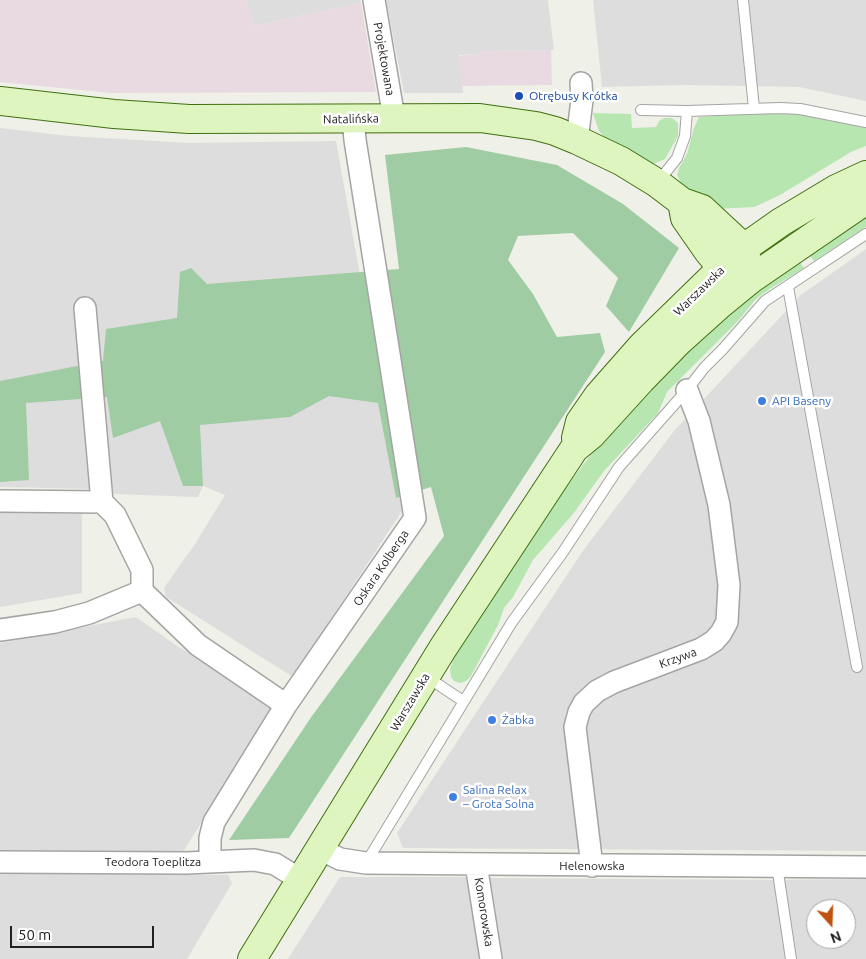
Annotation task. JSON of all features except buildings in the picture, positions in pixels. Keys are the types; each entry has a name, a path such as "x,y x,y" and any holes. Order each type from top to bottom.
{"main road":[{"name":"Natalińska","path":"0,101 114,114 189,118 489,119 536,126 577,140 621,161 657,183 682,202 702,209 744,248"},
{"name":"Warszawska","path":"574,449 580,422 598,396 642,346 722,268 744,248 808,205 866,175"},
{"name":"Warszawska","path":"252,959 426,676 574,449 591,435 679,341 718,306 751,279 866,200"},
{"path":"682,202 685,218 722,268 751,279"},
{"path":"744,248 751,279"}],"street":[{"name":"Projektowana","path":"374,0 394,118"},
{"path":"577,140 582,100 581,83"},
{"name":"Oskara Kolberga","path":"210,862 210,838 214,822 286,705 415,518 353,119"},
{"path":"85,308 102,502 115,515 142,580 198,645 286,705"},
{"name":"Krzywa","path":"592,866 575,727 578,712 584,703 597,691 614,682 701,649 714,641 727,622 728,585 719,505 699,421 687,390"},
{"path":"0,501 102,502"},
{"path":"0,630 55,622 89,612 142,580"},
{"name":"Helenowska","path":"320,849 340,859 366,863 866,867"},
{"name":"Teodora Toeplitza","path":"0,862 186,863 261,860 275,864 301,880"},
{"name":"Komorowska","path":"476,864 491,959"}],"lane":[{"path":"743,0 754,108"},
{"path":"641,110 800,109 866,122"},
{"path":"657,183 677,158 685,136 687,111"},
{"path":"366,863 512,622 563,552 619,467 704,368 765,301 866,234"},
{"path":"788,287 857,667"},
{"path":"426,676 463,701"},
{"path":"777,866 792,959"}],"shaded area":[{"path":"0,0 247,0 253,26 361,3 376,92 111,93 0,82"},
{"path":"247,0 360,0 361,3 253,26"},
{"path":"386,0 548,0 554,50 482,51 478,54 459,55 463,93 404,93"},
{"path":"593,0 866,0 866,101 799,87 684,85 602,87"},
{"path":"551,50 552,85 462,86 459,56 478,54 482,51"},
{"path":"0,128 69,136 189,143 336,141 402,511 293,677 166,597 164,588 195,544 225,495 203,486 198,497 114,494 110,490 95,489 0,487"},
{"path":"866,249 866,851 403,848 397,833 582,552 674,431 801,295"},
{"path":"0,512 82,514 82,593 0,607"},
{"path":"136,617 177,646 239,682 272,710 183,852 0,850 0,643"},
{"path":"0,873 228,875 232,883 187,959 0,959"},
{"path":"340,877 468,877 480,959 288,959"},
{"path":"490,878 866,879 866,959 503,959"}],"green space":[{"path":"593,113 631,114 632,128 656,127 659,121 664,118 672,118 678,123 678,136 665,159 653,164 607,140 599,131"},
{"path":"766,113 818,117 866,128 866,146 851,152 780,195 754,207 713,209 703,204 681,183 677,175 687,154 699,117"},
{"path":"466,147 557,165 623,204 679,248 629,332 606,306 618,278 573,233 518,236 508,260 533,294 557,337 600,333 605,352 289,838 229,840 312,716 444,536 431,487 396,498 378,403 329,396 290,417 200,425 203,486 183,486 160,421 113,438 107,397 26,403 29,480 0,482 0,381 103,361 106,329 177,318 180,272 191,268 207,284 399,269 385,155"},
{"path":"866,207 866,227 814,261 805,249"},
{"path":"795,255 804,268 756,299 738,321 667,392 658,413 604,471 573,514 533,560 513,597 504,608 498,625 471,676 466,681 460,683 454,681 451,677 450,669 456,652 543,518 611,428 686,349"}],"place":[{"name":"Otrębusy Krótka","path":"519,96"},
{"name":"API Baseny","path":"762,401"},
{"name":"Żabka","path":"492,720"},
{"name":"Salina Relax – Grota Solna","path":"453,797"}]}
